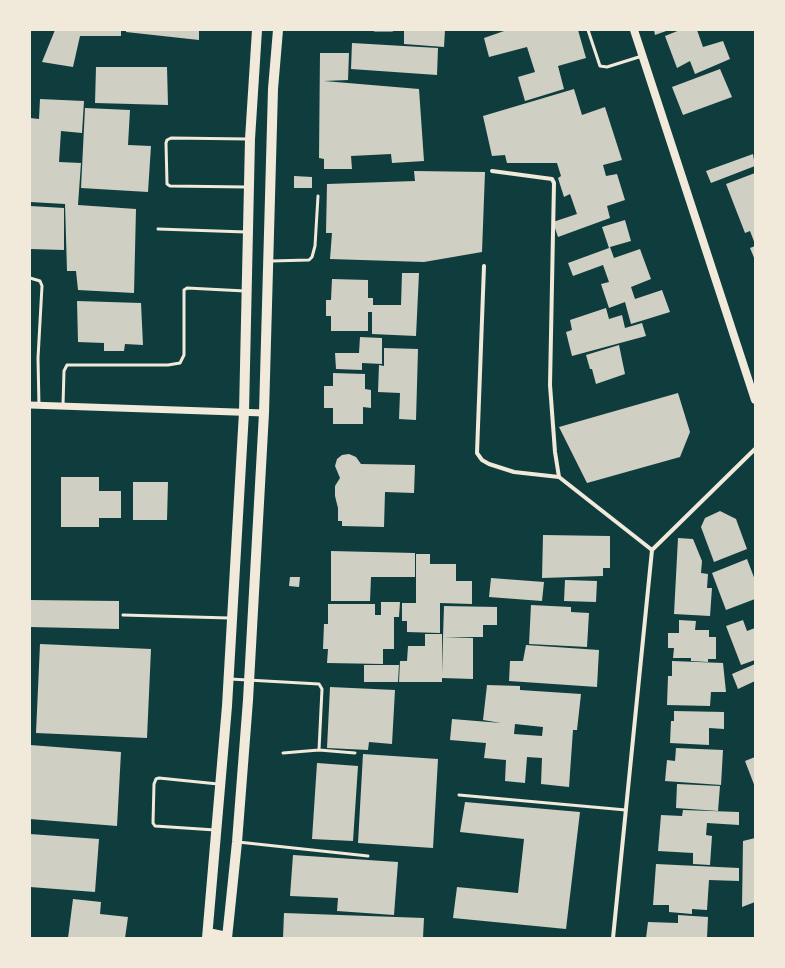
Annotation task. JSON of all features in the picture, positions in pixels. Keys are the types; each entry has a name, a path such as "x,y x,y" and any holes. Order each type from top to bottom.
{"main road":[{"path":"257,30 248,187 244,412 218,830 207,936 227,938 237,842 249,680 264,413 267,261 273,89 278,30"},
{"path":"634,30 755,400"}],"street":[{"path":"492,171 552,179 554,183 550,385 555,452 559,477"},
{"path":"484,266 477,453 482,460 489,464 514,472 559,477 652,550"},
{"path":"30,405 264,413"},
{"path":"613,938 652,550 755,450"}],"lane":[{"path":"375,30 392,30"},
{"path":"588,30 600,66 607,67 642,56"},
{"path":"248,187 170,186 167,184 166,140 171,138 250,139"},
{"path":"267,261 309,260 312,257 315,246 318,196"},
{"path":"158,229 247,232"},
{"path":"30,278 40,281 42,286 38,358 39,406"},
{"path":"63,406 64,370 67,365 168,365 180,363 184,355 184,290 187,288 246,292"},
{"path":"123,615 231,618"},
{"path":"228,679 319,684 322,689 319,750"},
{"path":"283,752 319,750 354,754"},
{"path":"218,830 155,826 153,823 154,784 156,779 159,778 221,784"},
{"path":"459,795 626,810"},
{"path":"237,842 368,856"}],"building":[{"path":"55,30 121,30 121,36 80,36 73,67 42,62"},
{"path":"126,30 199,30 199,40 126,32"},
{"path":"404,30 445,30 444,47 404,44"},
{"path":"507,30 578,30 586,58 558,66 564,89 525,101 518,77 535,72 527,47 489,57 484,38"},
{"path":"654,30 669,30 655,35"},
{"path":"680,30 697,30 703,47 723,41 730,59 695,74 690,61 677,68 665,36"},
{"path":"352,43 438,48 437,75 351,69"},
{"path":"320,53 349,53 348,80 324,81 419,89 424,161 392,163 391,154 351,156 352,169 324,169 324,159 319,158"},
{"path":"96,67 167,67 168,105 95,103"},
{"path":"720,69 732,97 683,115 672,87"},
{"path":"574,89 582,115 605,107 622,160 603,165 606,176 617,174 625,200 607,206 610,218 558,237 553,222 577,214 570,194 564,197 558,178 561,176 557,163 507,163 505,155 492,156 483,116"},
{"path":"40,99 84,101 82,133 61,131 59,162 81,163 78,205 136,209 134,293 78,290 76,271 67,271 65,204 30,202 30,118 39,119"},
{"path":"85,108 130,110 128,145 151,146 148,192 81,188"},
{"path":"753,154 755,166 711,183 706,171"},
{"path":"414,171 485,172 482,252 424,262 330,259 332,233 326,233 327,184 415,181"},
{"path":"755,173 755,244 750,231 745,233 726,184"},
{"path":"294,176 312,177 312,188 294,188"},
{"path":"30,206 64,208 64,250 30,249"},
{"path":"625,220 631,241 610,247 614,258 640,249 651,279 631,287 635,299 662,290 670,312 631,324 625,302 609,308 601,284 609,282 603,265 573,276 568,263 609,248 602,227"},
{"path":"755,246 755,260 750,248"},
{"path":"402,273 419,273 416,336 372,334 372,312 368,312 368,331 331,331 331,316 326,316 326,300 331,300 332,279 368,280 368,298 373,298 373,305 401,305"},
{"path":"77,301 141,303 143,345 125,344 124,351 104,351 104,343 78,342"},
{"path":"606,308 609,319 622,315 625,328 642,323 646,336 572,356 566,332 572,330 570,320"},
{"path":"360,337 382,338 382,364 362,363 362,370 336,369 335,353 359,353"},
{"path":"619,345 625,374 596,384 586,355"},
{"path":"384,348 418,349 416,420 399,419 400,393 378,392 379,365 384,366"},
{"path":"333,373 365,374 365,389 371,390 371,408 363,407 363,424 333,424 333,408 324,408 324,386 333,386"},
{"path":"678,393 690,432 680,457 587,483 559,427"},
{"path":"349,454 356,457 361,464 415,465 414,493 385,492 384,527 342,526 342,521 338,521 335,486 340,478 335,466 337,459 342,455"},
{"path":"61,477 99,477 99,491 121,491 121,518 99,518 99,527 61,527"},
{"path":"133,482 168,482 167,520 133,520"},
{"path":"720,511 736,519 747,549 714,562 701,527 705,518"},
{"path":"543,535 610,536 610,568 603,568 603,576 542,578"},
{"path":"678,538 693,539 702,561 701,573 708,574 707,588 712,588 710,616 674,614"},
{"path":"331,551 415,553 415,577 371,577 370,601 331,601"},
{"path":"416,554 430,554 430,564 456,564 456,581 472,581 472,604 440,603 440,633 407,632 407,621 402,621 402,603 416,603"},
{"path":"747,559 755,580 755,599 726,610 712,573"},
{"path":"290,577 300,577 299,587 289,586"},
{"path":"491,578 544,582 542,601 489,597"},
{"path":"565,580 597,581 596,602 564,601"},
{"path":"30,600 119,601 119,629 30,627"},
{"path":"381,602 400,602 399,617 394,617 394,649 383,649 383,664 327,663 328,649 323,649 324,624 328,624 328,604 375,604 375,615 381,615"},
{"path":"531,605 571,607 571,612 589,613 587,647 529,644"},
{"path":"444,606 497,607 497,625 483,625 483,637 443,637"},
{"path":"679,620 696,621 695,630 709,630 709,637 716,637 716,659 708,659 708,662 691,661 691,658 673,658 674,648 668,648 668,633 679,633"},
{"path":"743,620 747,631 755,628 755,660 741,665 726,626"},
{"path":"425,634 442,634 442,674 443,637 473,638 473,679 442,678 442,682 399,682 400,661 407,661 408,646 425,646"},
{"path":"40,644 151,649 147,738 36,733"},
{"path":"526,645 599,650 597,687 509,681 510,661 523,661"},
{"path":"672,661 723,663 726,692 711,692 710,706 667,705 668,676 672,676"},
{"path":"755,664 755,681 738,689 732,674"},
{"path":"364,665 399,665 398,682 364,682"},
{"path":"487,685 520,686 520,690 581,694 577,730 573,730 569,787 541,784 542,758 527,757 525,783 505,781 506,760 484,758 486,743 450,740 452,719 501,723 483,720","holes":["515,724 543,727 542,736 514,734"]},
{"path":"330,687 395,690 392,744 369,742 368,750 327,748"},
{"path":"674,711 724,712 724,729 709,728 709,745 670,743 671,721 674,721"},
{"path":"30,745 121,752 117,826 30,819"},
{"path":"676,748 723,750 721,785 665,781 667,760 675,761"},
{"path":"363,754 438,759 433,848 358,843"},
{"path":"755,757 755,787 745,761"},
{"path":"317,763 358,766 353,841 312,839"},
{"path":"677,784 720,786 718,811 676,808"},
{"path":"465,802 580,812 566,929 453,918 457,887 518,893 524,839 460,832"},
{"path":"683,810 739,812 739,825 707,823 706,835 712,836 710,865 693,864 693,853 658,851 661,815 682,816"},
{"path":"30,834 99,839 95,892 30,887"},
{"path":"755,838 755,902 742,907 743,841"},
{"path":"293,855 398,862 394,915 337,911 338,898 290,896"},
{"path":"656,864 739,868 739,881 709,880 707,910 692,909 692,914 669,912 669,905 653,905"},
{"path":"73,899 101,902 100,914 128,917 125,938 68,938"},
{"path":"284,913 424,918 423,938 283,938"},
{"path":"678,915 708,917 707,938 646,938 648,922 678,923"}]}
